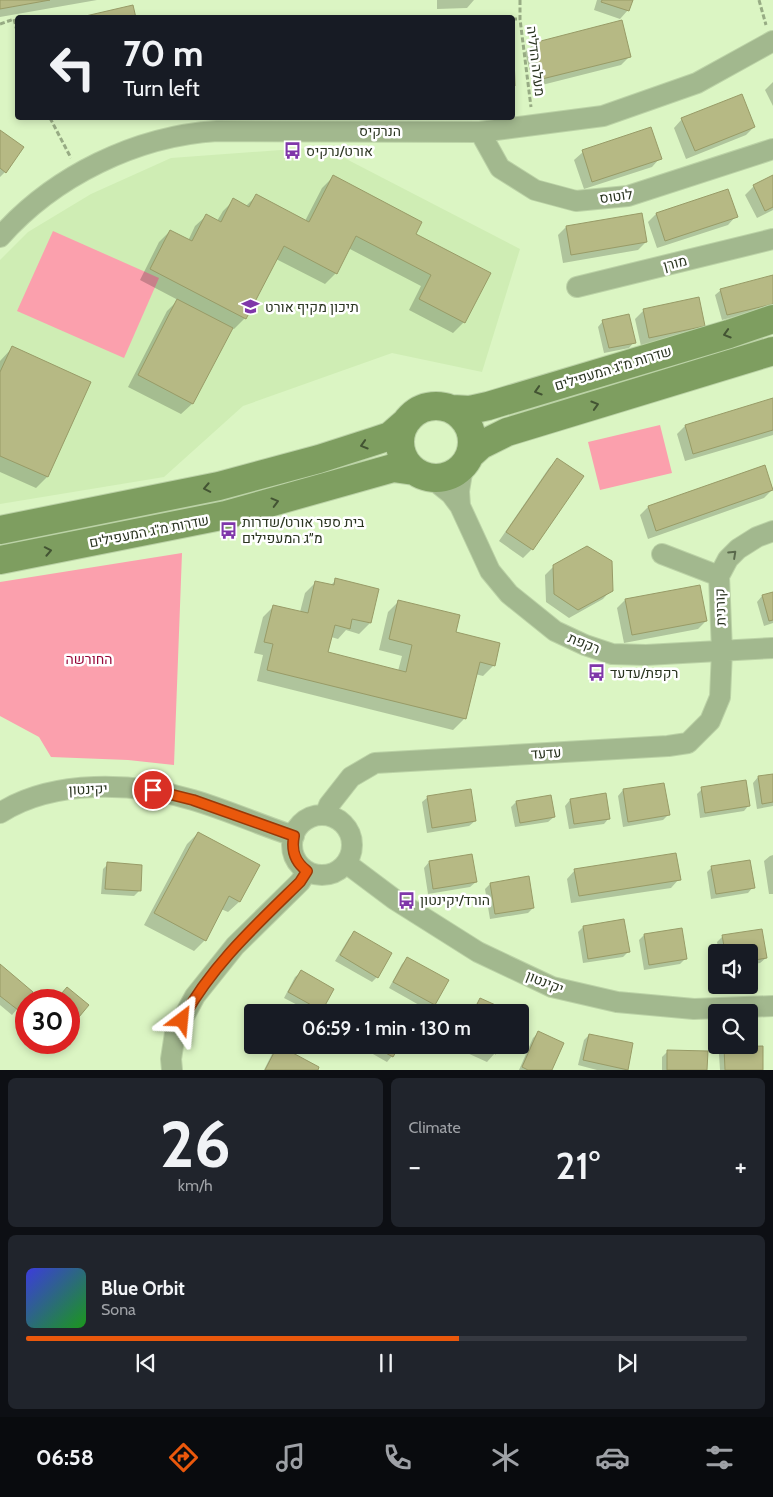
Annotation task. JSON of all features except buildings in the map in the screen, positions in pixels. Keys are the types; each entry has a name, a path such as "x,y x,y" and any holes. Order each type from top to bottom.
{"main road":[{"name":"שדרות מ\"ג המעפילים","path":"452,410 470,410 488,406 773,319"},
{"path":"406,422 401,432 400,442 406,463 422,474 443,478 454,474 480,445 507,432 773,351"},
{"path":"0,530 219,486 390,436 413,414 432,406 442,406 452,410 468,424 472,434 472,444 467,461"},
{"name":"שדרות מ\"ג המעפילים","path":"0,560 226,515 393,468 422,474"}],"street":[{"name":"הנרקיס","path":"0,237 14,221 51,190 78,172 138,147 190,133 217,131 480,132 603,116 697,82 772,42"},
{"name":"לוטוס","path":"480,132 500,168 535,190 576,201 628,196 773,149"},
{"name":"מורן","path":"577,287 773,239"},
{"name":"רקפת","path":"460,506 459,491 467,461"},
{"name":"רקפת","path":"422,474 451,494 460,506 490,572 509,594 555,631 585,645 612,654 646,655 773,648"},
{"name":"קורנית","path":"722,651 719,576 728,559 738,549 757,537 773,531"},
{"path":"662,554 719,576"},
{"name":"עדעד","path":"325,815 328,805 351,777 375,763 668,746 688,743 710,721 720,697 722,651"},
{"name":"יקינטון","path":"0,813 36,796 67,789 96,787 153,790 193,800 294,836"},
{"path":"325,815 340,821 350,833 352,849 346,863 335,872 313,874 300,866 293,852 294,836 302,822 325,815"},
{"name":"יקינטון","path":"346,863 394,899 478,952 552,987 617,1002 694,1009 773,1006"},
{"path":"172,1070 171,1059 175,1033 195,996 235,946 300,882 307,871"}],"path":[{"name":"מעלה הדליה","path":"520,0 520,19 533,124"},
{"path":"758,0 772,42"},
{"path":"0,24 14,19 15,23"},
{"path":"515,19 520,19"},
{"path":"51,120 78,172"}],"shaded area":[{"name":"תיכון מקיף אורט","path":"323,147 520,249 482,372 392,353 243,406 164,477 0,504 0,260 28,232 91,194 171,158"}],"green space":[{"path":"53,231 159,278 124,358 17,311"},
{"path":"660,425 672,473 600,490 588,442"},
{"name":"החורשה","path":"182,553 174,765 128,760 51,757 39,737 0,716 0,582"}],"place":[{"name":"אורט/נרקיס","path":"292,151"},
{"name":"תיכון מקיף אורט","path":"251,307"},
{"name":"בית ספר אורט/שדרות מ״ג המעפילים","path":"228,530"},
{"name":"רקפת/עדעד","path":"596,673"},
{"name":"הורד/יקינטון","path":"406,900"}],"route":[{"path":"153,790 193,800 294,836 293,852 300,866 307,871 300,882 235,946 195,996 182,1020"}]}
